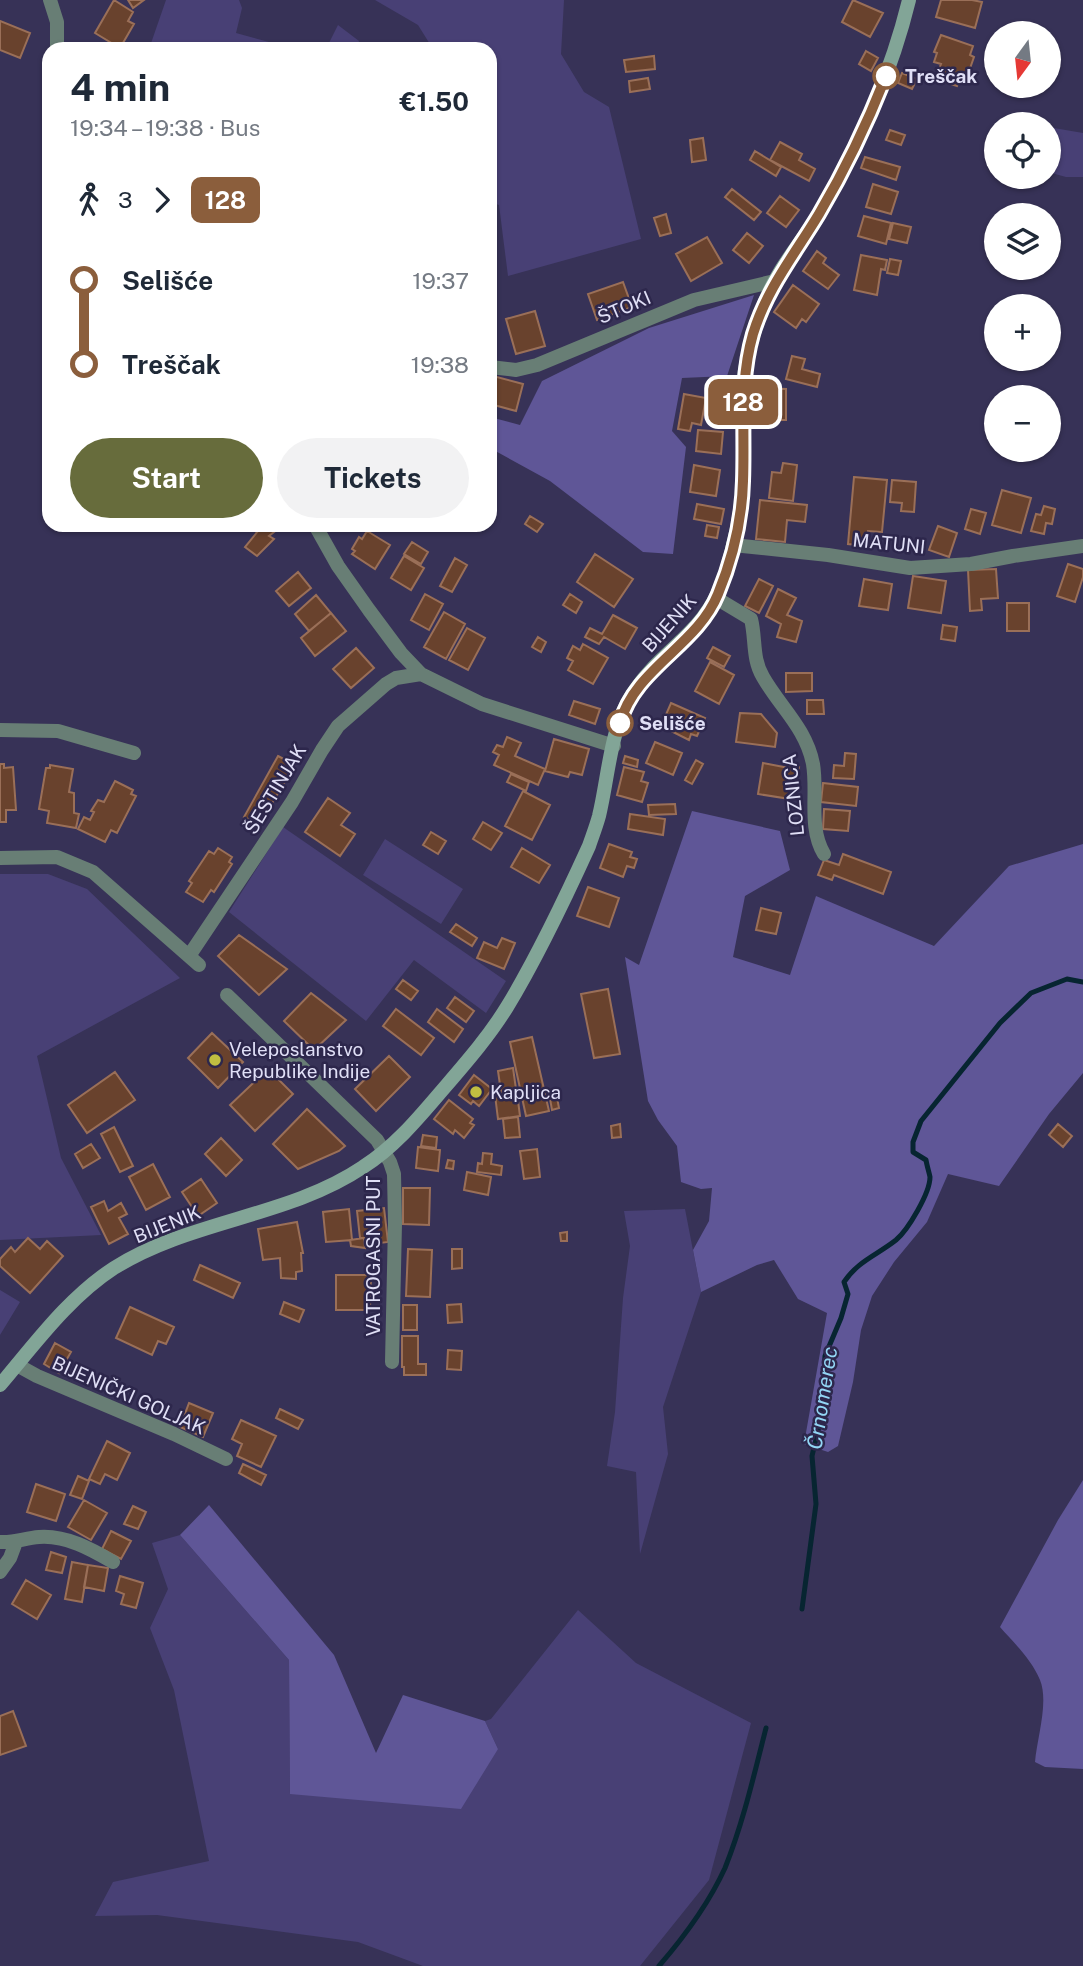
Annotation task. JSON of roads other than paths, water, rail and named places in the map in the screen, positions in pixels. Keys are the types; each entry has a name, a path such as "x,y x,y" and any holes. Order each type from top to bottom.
{"main road":[{"name":"BIJENIK","path":"0,1385 56,1317 114,1268 156,1247 307,1195 362,1168 385,1152 431,1104 507,1008 589,846 622,716 634,690 687,637 709,611 716,597 733,545 743,482 745,370 754,334 775,281 820,212 870,118 897,45 909,0"}],"street":[{"path":"50,0 57,22 57,42"},
{"name":"ŠTOKI","path":"497,368 516,370 537,365 694,300 775,281"},
{"path":"319,532 338,566 369,610 401,653 421,674 482,704 614,746"},
{"name":"MATUNI","path":"733,545 828,555 910,568 971,564 1083,546"},
{"name":"LOZNICA","path":"716,597 751,620 756,659 763,678 798,725 808,747 813,768 815,833 824,854"},
{"name":"ŠESTINJAK","path":"0,858 57,857 93,872 194,960 338,726 386,684 396,678 421,674"},
{"path":"0,730 58,731 134,753"},
{"path":"227,995 377,1140 385,1152"},
{"name":"VATROGASNI PUT","path":"385,1152 394,1174 395,1191 392,1362"},
{"name":"BIJENIČKI GOLJAK","path":"17,1365 174,1434 226,1460"},
{"path":"0,1542 57,1538 80,1545 113,1562"},
{"path":"0,1572 10,1558 16,1542"}],"waterway":[{"name":"Črnomerec","path":"802,1609 816,1504 812,1456 822,1414 825,1356 848,1294 844,1282 862,1263 901,1235 922,1201 930,1177 926,1160 913,1152 913,1142 921,1121 1000,1023 1031,993 1067,979 1083,982"},
{"name":"Črnomerec","path":"659,1966 695,1919 725,1868 743,1816 766,1728"}],"place":[{"name":"Treščak","path":"886,76"},
{"name":"Selišće","path":"620,723"},
{"name":"Veleposlanstvo Republike Indije","path":"215,1060"},
{"name":"Kapljica","path":"476,1092"}]}
